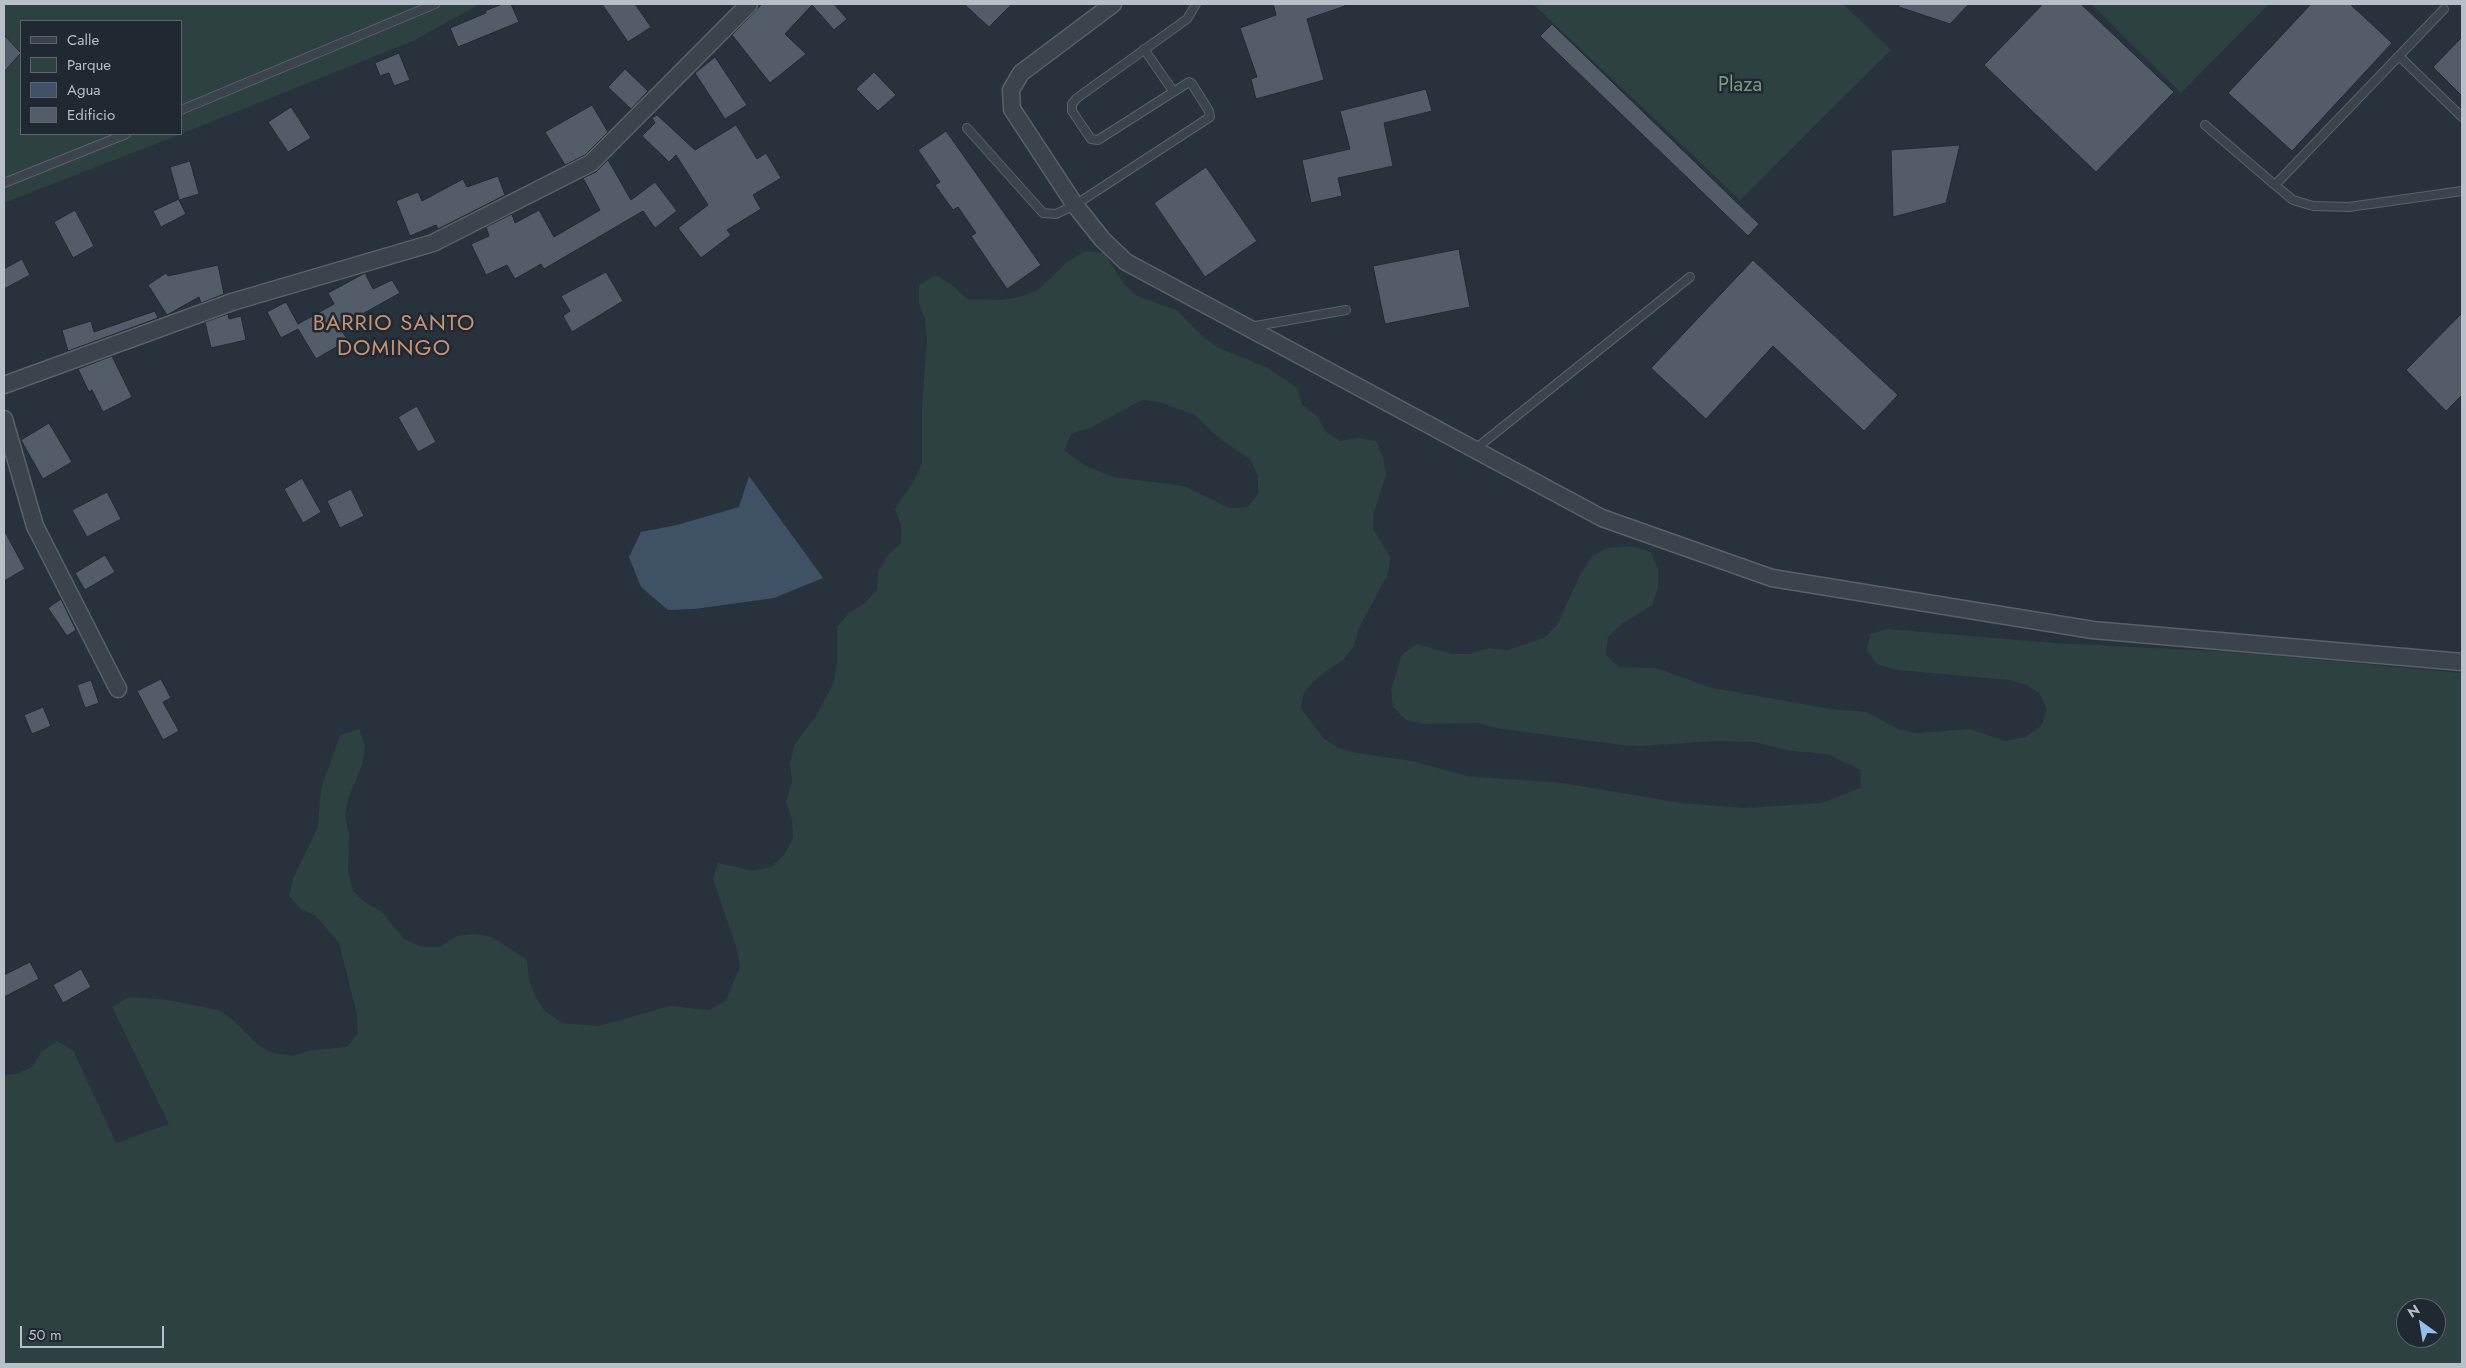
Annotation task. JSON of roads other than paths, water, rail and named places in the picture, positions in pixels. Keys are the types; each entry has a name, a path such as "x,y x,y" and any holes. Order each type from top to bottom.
{"street":[{"path":"4,384 232,302 432,243 591,164 749,4"},
{"path":"1114,4 1021,73 1011,90 1012,109 1075,205 1102,239 1126,262 1602,518 1772,578 2093,630 2462,662"},
{"path":"4,420 35,526 118,689"}],"lane":[{"path":"182,110 422,6 436,4"},
{"path":"967,128 1043,213 1056,214 1075,205 1210,117 1209,111 1192,84 1186,83 1098,140 1091,139 1072,111 1072,104 1077,98 1187,20 1196,4"},
{"path":"2275,185 2444,9"},
{"path":"1144,49 1173,91"},
{"path":"2399,56 2462,117"},
{"path":"2205,125 2294,200 2313,206 2349,207 2462,191"},
{"path":"4,183 124,135"},
{"path":"1474,450 1690,277"},
{"path":"1248,327 1346,310"}],"water":[{"path":"749,476 823,578 774,598 695,609 668,610 641,587 629,557 641,532 677,525 739,507"}],"district":[{"name":"BARRIO SANTO DOMINGO","path":"394,338"}],"park label":[{"name":"Plaza","path":"1740,86"}]}
